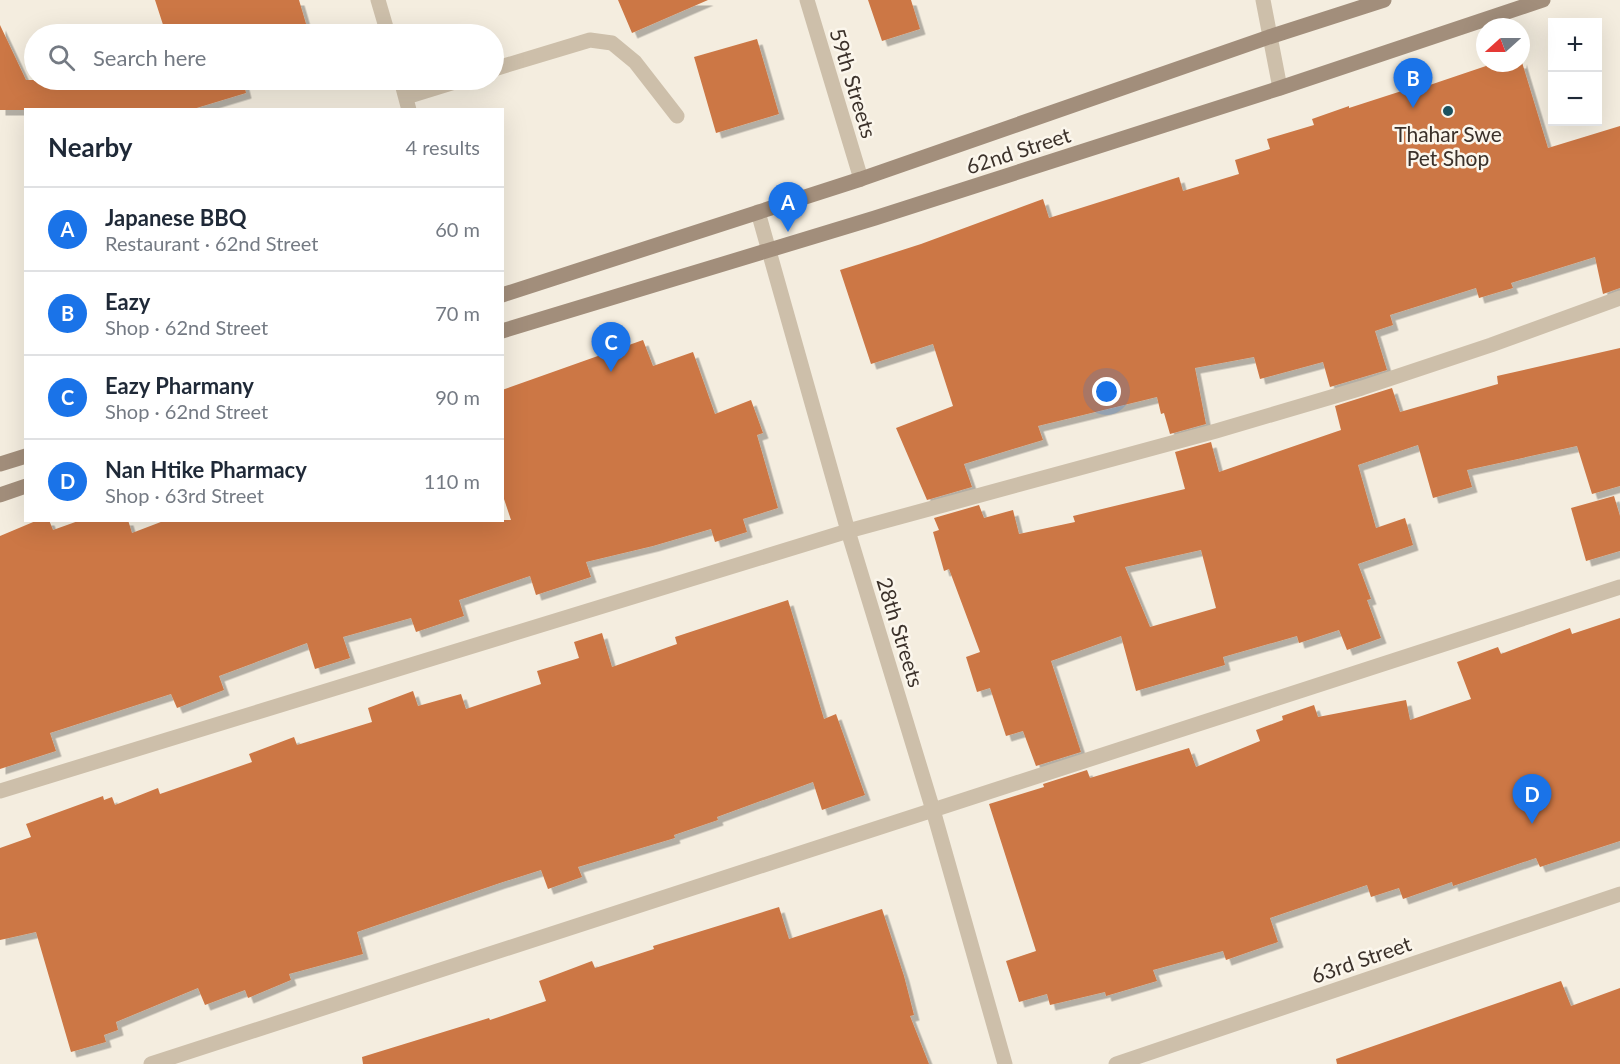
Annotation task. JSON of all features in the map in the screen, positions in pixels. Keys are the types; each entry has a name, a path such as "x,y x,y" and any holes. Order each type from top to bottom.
{"main road":[{"name":"62nd Street","path":"504,294 861,179 1269,37 1384,0"},
{"name":"62nd Street","path":"504,330 769,251 1280,88 1543,0"},
{"path":"0,464 24,457"},
{"path":"0,495 24,487"}],"street":[{"path":"378,0 385,24"},
{"name":"59th Streets","path":"807,0 861,179"},
{"path":"1263,0 1280,88"},
{"path":"504,66 590,40 612,43 635,62 677,116"},
{"path":"408,103 438,90"},
{"name":"28th Streets","path":"758,212 848,531 933,810 1005,1064"},
{"path":"0,791 848,531 1216,431 1362,388 1491,345 1620,298"},
{"path":"151,1064 1620,587"},
{"name":"63rd Street","path":"1116,1064 1620,894"}],"building":[{"path":"155,0 299,0 306,24 163,24"},
{"path":"618,0 708,0 632,33"},
{"path":"868,0 911,0 920,29 882,41"},
{"path":"0,25 24,76 24,90 245,90 246,93 197,108 0,110"},
{"path":"757,39 779,114 716,133 694,57"},
{"path":"1476,69 1476,72 1525,72 1548,148 1620,126 1620,288 1603,294 1595,257 1511,283 1513,288 1479,298 1476,288 1390,315 1393,325 1375,331 1387,370 1330,387 1323,362 1260,379 1254,357 1195,368 1206,424 1170,434 1164,413 1161,414 1157,397 1038,426 1043,440 964,464 972,487 927,500 896,428 953,406 933,344 871,364 840,270 921,244 1043,199 1049,218 1179,177 1183,191 1239,174 1235,160 1270,149 1267,139 1314,125 1312,119 1349,106 1349,108 1414,87 1415,90"},
{"path":"643,340 653,366 693,352 715,414 751,400 763,433 757,435 778,508 743,519 747,532 715,542 711,529 586,562 591,577 536,595 530,576 459,600 464,616 416,632 411,618 343,637 350,658 315,669 307,643 219,676 224,690 177,708 171,694 50,733 56,751 0,769 0,536 33,522 50,522 53,530 75,522 129,522 132,533 161,522 504,522 504,520 511,520 504,499 504,389"},
{"path":"1620,348 1620,486 1592,494 1577,446 1467,470 1472,487 1433,498 1418,445 1358,465 1376,528 1405,518 1413,545 1358,564 1371,599 1367,600 1381,638 1347,650 1339,630 1299,643 1297,636 1223,657 1225,665 1136,691 1121,636 1051,661 1081,752 1036,766 1023,731 1006,736 990,688 977,692 966,657 980,652 949,569 944,571 933,532 939,530 934,518 979,505 984,518 1013,510 1019,534 1075,522 1073,516 1185,489 1175,452 1211,442 1219,472 1341,430 1335,406 1392,388 1400,412 1498,384 1497,376","holes":["1201,550 1216,608 1150,627 1125,567"]},
{"path":"1614,496 1620,516 1620,551 1586,561 1571,508"},
{"path":"788,600 824,719 836,714 865,795 822,810 813,782 717,817 718,820 674,835 675,838 578,867 582,877 548,889 541,870 500,883 357,932 363,954 289,974 291,980 248,998 245,990 205,1005 198,988 116,1022 118,1030 104,1035 106,1042 71,1052 36,932 0,940 0,848 31,837 26,824 103,796 104,800 112,797 115,805 158,788 160,794 252,762 249,754 294,737 297,745 372,722 368,708 413,691 418,706 461,694 466,709 541,684 537,671 579,658 574,642 602,633 612,667 677,644 675,637"},
{"path":"1620,618 1620,841 1540,867 1536,858 1453,886 1452,882 1403,899 1399,888 1371,897 1367,885 1270,918 1278,942 1226,960 1223,951 1153,970 1157,981 1106,996 1105,992 1050,1005 1047,994 1019,1002 1006,961 1036,951 989,804 1044,787 1043,784 1087,770 1090,778 1189,748 1196,767 1260,741 1256,730 1283,720 1282,716 1314,705 1318,717 1406,700 1410,720 1471,699 1457,662 1498,647 1501,654 1570,628 1572,634"},
{"path":"779,907 789,939 882,909 904,976 914,1015 910,1016 929,1064 363,1064 362,1057 489,1018 490,1020 546,1001 539,981 592,961 595,968 654,949 653,946"},
{"path":"1561,981 1571,1006 1620,988 1620,1064 1337,1064 1336,1059"}],"place":[{"name":"Eazy","path":"1413,108"},
{"name":"Thahar Swe Pet Shop","path":"1448,111"},
{"name":"Japanese BBQ","path":"788,232"},
{"name":"Eazy Pharmany","path":"611,372"},
{"name":"Nan Htike Pharmacy","path":"1532,824"}]}
